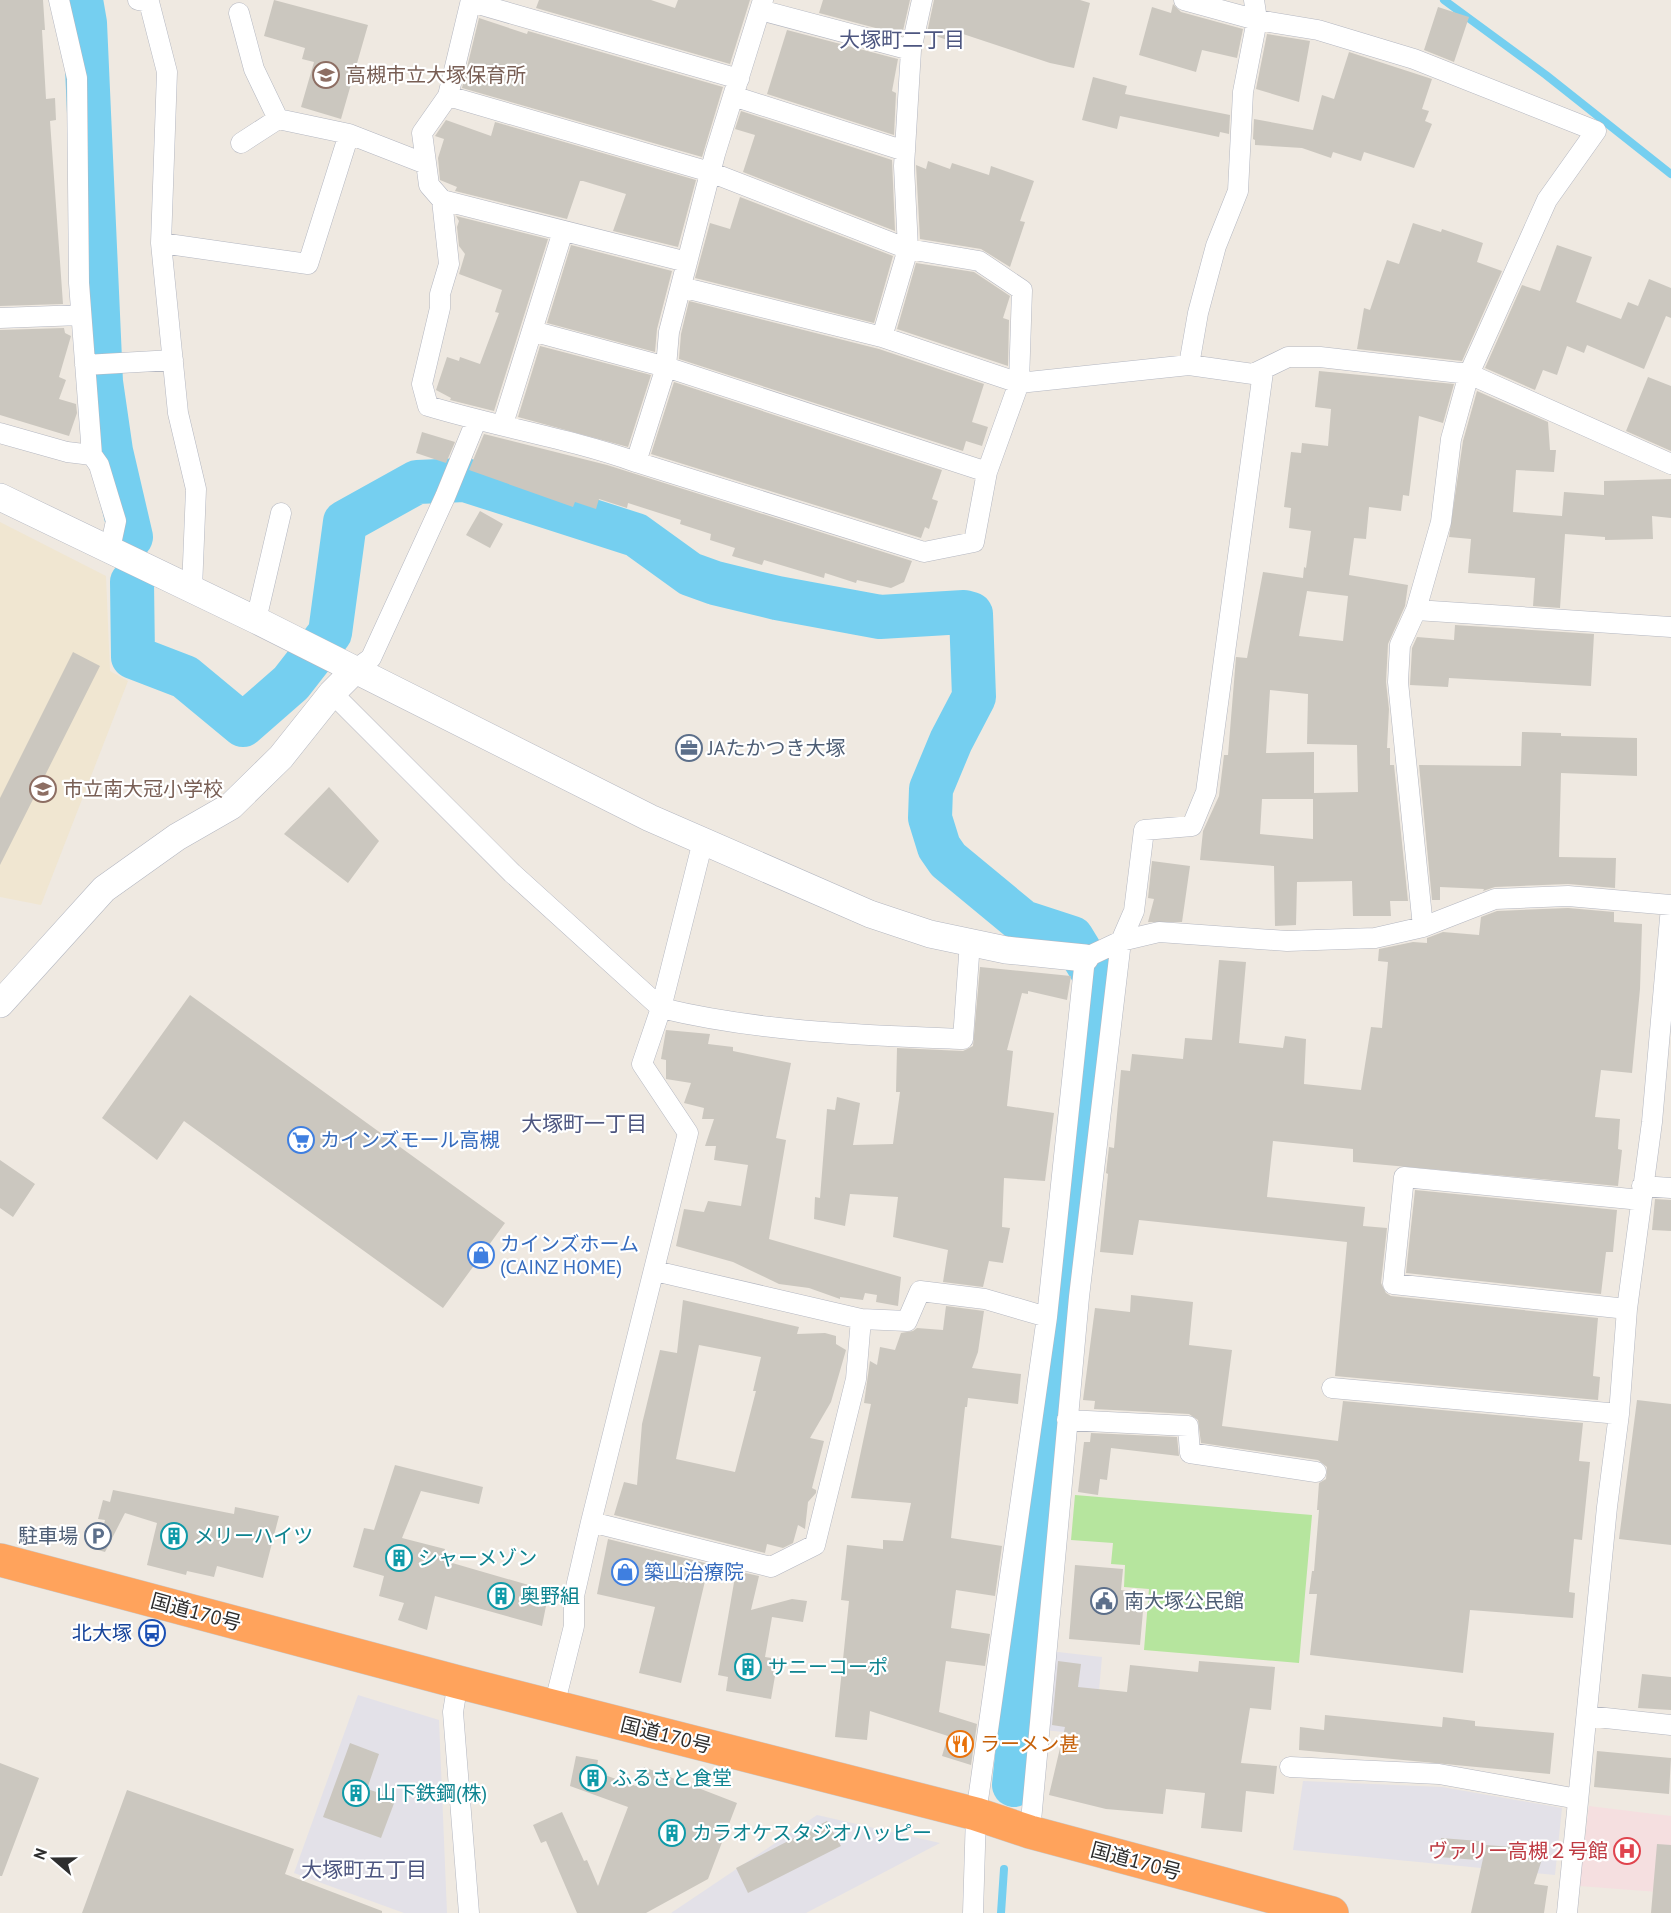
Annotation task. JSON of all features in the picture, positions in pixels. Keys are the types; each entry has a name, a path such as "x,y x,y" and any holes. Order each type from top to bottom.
{"highway":[{"name":"国道170号","path":"0,1560 458,1682 976,1814 1273,1905 1332,1913"}],"street":[{"path":"59,0 77,78 81,315 92,455 99,465 116,521 110,549"},
{"path":"138,0 149,2 168,72 162,243 178,413 195,489 192,589"},
{"path":"882,337 908,249 905,151 911,50 922,0"},
{"path":"1184,0 1257,20 1317,30 1414,59 1596,131 1547,200 1469,374 1451,438 1441,522 1416,610 1400,645 1398,682 1423,927"},
{"path":"1190,365 1198,313 1216,246 1238,191 1243,93 1257,20 1254,0"},
{"path":"448,96 710,172 908,249 979,261 1022,290 1019,383 987,472 974,542 924,552 591,446 503,424 476,421 428,406 422,384 440,308 440,294 449,264 442,200 429,184 422,133 448,96 471,1 736,88 905,151"},
{"path":"636,462 666,367 669,332 710,172 762,5 911,50"},
{"path":"239,13 255,69 278,119"},
{"path":"241,143 278,119 350,134 426,164"},
{"path":"162,243 308,264 350,134"},
{"path":"442,200 687,262"},
{"path":"503,424 563,231"},
{"path":"681,286 882,337 1019,383 1190,365 1253,374 1263,372 1288,357 1320,357 1469,374 1671,464"},
{"path":"0,318 81,315"},
{"path":"532,331 666,367 987,472"},
{"path":"85,365 173,360"},
{"path":"1030,1832 1079,1297 1121,941 1134,911 1144,830 1192,826 1206,792 1263,372"},
{"path":"0,1004 104,889 177,837 231,806 281,758 332,693 370,658 445,497 476,421"},
{"path":"0,433 67,452 92,455"},
{"path":"0,497 256,620 650,818 870,914 930,934 1006,950 1085,958 1121,941 1159,932 1287,941 1375,938 1423,927 1495,899 1568,896 1671,906 1661,1123 1641,1193 1627,1309 1619,1414 1567,1913"},
{"path":"256,620 281,513"},
{"path":"1416,610 1671,627"},
{"path":"332,693 512,873 662,1008 693,1016 817,1033 963,1039 970,942"},
{"path":"554,1706 574,1626 574,1596 591,1522 688,1133 642,1064 662,1008 703,841"},
{"path":"973,1913 976,1814 1047,1317 1085,958"},
{"path":"1627,1309 1393,1284 1404,1177 1641,1193 1671,1188"},
{"path":"655,1271 861,1319 907,1321 920,1291 985,1299 1047,1317"},
{"path":"591,1522 771,1567 814,1545 856,1379 861,1319"},
{"path":"1332,1388 1619,1414"},
{"path":"1067,1420 1188,1426 1190,1453 1316,1472"},
{"path":"458,1682 453,1712 469,1913"},
{"path":"1587,1716 1671,1725"},
{"path":"1290,1767 1439,1774 1578,1799"}],"shaded area":[{"name":"市立南大冠小学校","path":"0,522 106,576 110,671 128,681 41,905 0,897"},
{"path":"1049,1651 1102,1657 1095,1735 1043,1730"},
{"path":"358,1695 439,1720 447,1913 404,1913 294,1873"},
{"path":"1303,1781 1442,1787 1562,1808 1555,1875 1293,1850"},
{"name":"ヴァリー高槻２号館","path":"1589,1806 1671,1816 1671,1893 1579,1886"},
{"path":"817,1815 940,1843 806,1913 671,1913"}],"green space":[{"path":"1075,1495 1312,1515 1299,1663 1144,1650 1149,1589 1124,1587 1125,1565 1111,1564 1113,1543 1071,1540"}],"building":[{"path":"0,0 43,0 45,30 42,30 46,99 55,98 56,120 50,121 63,304 0,306"},
{"path":"274,0 368,25 341,119 301,107 314,62 302,59 305,48 264,36"},
{"path":"539,0 651,0 675,8 678,0 750,0 730,64 536,8"},
{"path":"823,0 910,0 902,35 819,13"},
{"path":"934,0 1080,0 1090,3 1074,68 1050,63 957,32 953,42 927,33"},
{"path":"1173,4 1181,12 1243,29 1237,58 1202,50 1196,72 1139,55 1152,7 1171,13"},
{"path":"1438,7 1469,17 1454,62 1424,50"},
{"path":"479,18 527,34 528,31 723,87 702,157 462,88"},
{"path":"787,30 898,59 892,91 896,93 894,135 767,94"},
{"path":"1267,34 1310,41 1299,102 1256,89"},
{"path":"1349,52 1432,79 1422,109 1429,111 1425,121 1432,124 1414,168 1364,152 1361,161 1333,152 1331,158 1302,148 1255,145 1254,119 1313,130 1322,95 1334,99"},
{"path":"1093,77 1127,86 1125,94 1230,115 1229,134 1220,132 1219,137 1120,116 1117,129 1082,120"},
{"path":"741,111 892,160 895,231 743,172 755,135 735,129"},
{"path":"446,120 491,136 495,122 696,180 678,247 613,231 626,194 583,181 580,181 567,219 455,191 457,187 440,180 438,158 444,139 435,136"},
{"path":"928,161 950,169 952,163 989,175 991,166 1034,181 1020,221 1025,222 1010,267 981,249 920,239 916,165 926,169"},
{"path":"740,197 893,256 874,323 695,278 710,223 730,229"},
{"path":"456,216 548,239 494,411 450,400 451,398 436,390 447,357 459,361 460,357 480,364 499,313 495,312 502,290 459,274 465,254 459,246 457,227 459,221"},
{"path":"1413,223 1441,232 1442,229 1483,243 1477,262 1502,271 1462,361 1357,349 1364,308 1370,310 1387,260 1399,264"},
{"path":"571,245 672,271 657,329 655,352 547,323"},
{"path":"1557,245 1592,257 1576,302 1621,319 1628,302 1638,306 1649,279 1671,288 1671,318 1666,316 1644,369 1587,345 1584,353 1567,346 1557,375 1543,370 1535,390 1485,368 1522,285 1540,291"},
{"path":"916,263 974,272 1010,296 1003,318 1009,320 1008,366 897,329"},
{"path":"689,301 879,349 984,384 972,422 988,427 982,446 966,441 963,451 679,359 681,334"},
{"path":"64,328 65,333 71,336 59,377 66,380 59,399 76,404 77,413 69,436 0,415 0,330"},
{"path":"540,346 651,375 628,447 518,417"},
{"path":"1319,371 1454,384 1443,423 1419,416 1409,496 1403,495 1401,511 1369,507 1366,539 1354,538 1349,575 1408,585 1405,606 1388,644 1386,682 1389,709 1387,748 1390,748 1390,765 1394,765 1408,901 1390,901 1391,916 1353,916 1352,881 1297,882 1296,925 1275,926 1274,866 1200,860 1203,831 1219,796 1224,755 1228,755 1236,657 1247,658 1263,572 1303,578 1304,567 1306,568 1311,531 1289,528 1291,508 1284,507 1291,452 1301,453 1302,443 1328,446 1331,409 1315,407","holes":["1307,591 1348,596 1343,641 1299,636","1270,690 1308,694 1307,744 1357,745 1358,792 1314,793 1314,752 1266,753","1262,799 1313,799 1313,839 1260,834"]},
{"path":"1648,377 1671,386 1671,451 1626,431"},
{"path":"674,382 942,470 932,499 938,501 929,529 925,527 921,538 651,454"},
{"path":"1477,391 1548,422 1550,450 1556,450 1554,472 1516,470 1513,512 1562,516 1564,492 1604,495 1604,481 1671,479 1671,518 1652,516 1653,539 1605,540 1605,537 1565,534 1560,608 1533,606 1535,578 1468,573 1471,539 1449,537 1463,441"},
{"path":"422,432 455,442 446,463 416,453"},
{"path":"484,434 607,465 912,561 904,582 891,588 857,580 856,583 825,573 824,578 764,560 762,565 732,556 735,548 710,540 711,534 680,524 681,520 628,503 627,508 599,499 596,509 575,502 573,507 469,470"},
{"path":"480,511 503,524 490,548 466,535"},
{"path":"1455,625 1594,634 1591,686 1449,678 1448,687 1410,685 1412,648 1417,637 1454,640"},
{"path":"73,652 100,666 0,865 0,798"},
{"path":"1522,732 1561,733 1561,736 1637,738 1637,776 1561,773 1559,857 1616,858 1615,888 1568,884 1495,887 1483,891 1484,889 1440,887 1440,900 1432,900 1419,765 1521,766"},
{"path":"329,787 379,841 348,883 284,834"},
{"path":"1152,861 1190,866 1182,922 1148,922 1154,899 1148,898"},
{"path":"1568,908 1614,912 1614,922 1642,924 1640,989 1632,1073 1601,1070 1595,1117 1620,1119 1618,1149 1622,1150 1618,1186 1353,1162 1353,1149 1273,1141 1267,1197 1365,1207 1363,1226 1387,1228 1381,1283 1386,1293 1391,1296 1598,1318 1593,1376 1600,1377 1598,1400 1335,1376 1347,1242 1139,1220 1133,1255 1100,1252 1109,1147 1114,1148 1121,1070 1130,1071 1132,1054 1183,1059 1185,1038 1212,1040 1219,960 1246,962 1239,1043 1283,1048 1285,1036 1306,1039 1304,1084 1361,1090 1371,1027 1382,1028 1388,962 1378,961 1379,949 1413,942 1427,943 1427,938 1443,932 1479,935 1481,917 1497,911"},
{"path":"980,967 1071,976 1067,1000 1028,991 1028,994 1022,993 1007,1050 1013,1051 1007,1106 1054,1113 1045,1181 1004,1178 1002,1227 1010,1228 1003,1263 989,1261 983,1287 943,1282 948,1250 893,1237 898,1197 850,1194 845,1226 814,1219 815,1197 820,1198 827,1109 835,1110 837,1097 860,1103 853,1145 893,1144 900,1092 896,1092 897,1048 963,1051 973,1046"},
{"name":"カインズモール高槻","path":"190,995 505,1223 443,1308 184,1121 157,1160 102,1118"},
{"path":"666,1030 710,1034 708,1044 733,1047 733,1051 791,1063 776,1138 786,1140 769,1239 901,1277 898,1306 876,1302 877,1295 865,1293 863,1300 840,1297 840,1299 809,1288 779,1284 733,1262 676,1246 684,1209 704,1212 708,1201 741,1206 748,1165 714,1160 716,1146 705,1146 714,1119 702,1119 704,1108 684,1103 691,1083 666,1079 666,1060 661,1059"},
{"path":"0,1160 35,1184 13,1217 0,1208"},
{"path":"1415,1190 1617,1210 1613,1252 1606,1252 1601,1294 1406,1273"},
{"path":"1655,1199 1671,1200 1671,1231 1652,1230"},
{"path":"1131,1295 1193,1302 1189,1345 1232,1350 1222,1426 1338,1441 1343,1401 1583,1423 1579,1461 1590,1462 1582,1540 1574,1539 1569,1592 1575,1593 1573,1618 1470,1610 1463,1673 1310,1655 1317,1594 1309,1594 1312,1571 1314,1571 1319,1483 1326,1479 1327,1467 1318,1460 1201,1443 1198,1420 1189,1414 1094,1409 1095,1401 1083,1400 1095,1308 1130,1312"},
{"path":"683,1300 799,1327 797,1334 825,1333 836,1336 836,1344 846,1350 831,1402 810,1438 824,1441 812,1488 816,1490 816,1493 808,1502 805,1529 798,1525 793,1543 783,1548 767,1544 765,1553 614,1515 624,1482 637,1485 642,1424 660,1350 677,1353","holes":["699,1345 761,1357 753,1391 756,1391 735,1472 676,1459"]},
{"path":"946,1306 984,1311 978,1352 972,1368 1021,1374 1018,1404 968,1398 967,1407 965,1407 951,1538 1002,1546 995,1596 956,1590 951,1628 990,1634 985,1666 946,1661 939,1712 977,1724 971,1765 942,1756 948,1736 870,1711 867,1740 835,1737 849,1601 841,1600 847,1545 883,1549 883,1540 903,1541 911,1503 851,1498 871,1404 864,1403 870,1361 877,1365 880,1347 895,1350 901,1333 917,1328 943,1330"},
{"path":"1637,1400 1671,1404 1671,1545 1619,1539"},
{"path":"1091,1433 1177,1437 1179,1456 1111,1448 1107,1480 1100,1479 1098,1495 1078,1492 1084,1442 1090,1442"},
{"path":"395,1465 483,1487 479,1504 421,1491 402,1538 445,1549 442,1560 549,1591 542,1626 435,1596 427,1630 398,1620 404,1603 379,1596 384,1576 353,1567 364,1528 374,1530"},
{"path":"113,1490 234,1514 235,1507 279,1516 263,1578 217,1566 214,1577 187,1571 186,1575 147,1565 157,1523 125,1513 105,1552 98,1550 105,1520 98,1519 103,1500 110,1502"},
{"path":"608,1539 709,1564 681,1683 639,1673 655,1607 597,1594"},
{"name":"南大塚公民館","path":"1075,1565 1123,1569 1121,1590 1136,1592 1135,1611 1143,1611 1140,1645 1069,1639"},
{"path":"736,1571 759,1576 751,1610 792,1599 807,1601 803,1622 772,1617 765,1657 778,1659 771,1699 726,1691 728,1677 718,1675"},
{"path":"1058,1661 1081,1664 1078,1687 1127,1692 1130,1665 1198,1672 1199,1661 1275,1667 1271,1710 1250,1708 1241,1763 1277,1766 1274,1794 1246,1791 1242,1832 1201,1828 1205,1793 1166,1789 1163,1814 1106,1809 1049,1795 1065,1727 1052,1725"},
{"path":"1642,1674 1671,1677 1671,1710 1638,1708"},
{"path":"1325,1715 1442,1727 1443,1717 1475,1721 1475,1726 1554,1733 1550,1774 1299,1750 1300,1727 1324,1730"},
{"name":"山下鉄鋼(株)","path":"350,1743 379,1754 367,1789 396,1798 381,1838 323,1817"},
{"path":"1597,1751 1671,1758 1669,1794 1594,1787"},
{"name":"カラオケスタジオハッピー","path":"576,1756 598,1760 596,1772 636,1786 644,1767 737,1803 708,1879 646,1913 577,1913 546,1841 541,1843 533,1825 562,1812 598,1886 628,1807 570,1786"},
{"path":"0,1763 39,1778 2,1876 0,1876"},
{"path":"127,1790 294,1849 285,1874 382,1911 382,1913 82,1913"},
{"path":"827,1821 841,1846 748,1893 736,1868"},
{"path":"1441,1838 1479,1841 1477,1860 1439,1857"},
{"path":"1657,1844 1671,1845 1671,1913 1651,1913"},
{"path":"1486,1845 1513,1847 1543,1856 1534,1884 1548,1886 1544,1913 1471,1913"}],"waterway":[{"path":"81,0 85,23 101,382 111,451 131,537"},
{"path":"1444,0 1546,75 1671,174"},
{"path":"132,582 133,657 185,677 243,725 291,683 330,633 345,522 417,482 465,480 636,535 690,574 715,583 777,598 880,617 964,612 971,614 974,697 951,741 931,789 930,818 939,847 948,860 1023,922 1072,938 1097,979 1014,1785"},
{"path":"1001,1913 1004,1869"}],"place":[{"name":"高槻市立大塚保育所","path":"326,75"},
{"name":"JAたかつき大塚","path":"689,748"},
{"name":"市立南大冠小学校","path":"43,789"},
{"name":"カインズモール高槻","path":"301,1140"},
{"name":"カインズホーム (CAINZ HOME)","path":"481,1255"},
{"name":"駐車場","path":"98,1536"},
{"name":"メリーハイツ","path":"174,1536"},
{"name":"シャーメゾン","path":"399,1558"},
{"name":"築山治療院","path":"625,1572"},
{"name":"奥野組","path":"501,1596"},
{"name":"南大塚公民館","path":"1104,1601"},
{"name":"北大塚","path":"152,1633"},
{"name":"サニーコーポ","path":"748,1667"},
{"name":"ラーメン甚","path":"960,1744"},
{"name":"ふるさと食堂","path":"593,1778"},
{"name":"山下鉄鋼(株)","path":"356,1793"},
{"name":"カラオケスタジオハッピー","path":"672,1833"},
{"name":"ヴァリー高槻２号館","path":"1627,1851"}],"district":[{"name":"大塚町二丁目","path":"902,39"},
{"name":"大塚町一丁目","path":"584,1123"},
{"name":"大塚町五丁目","path":"364,1869"}]}
